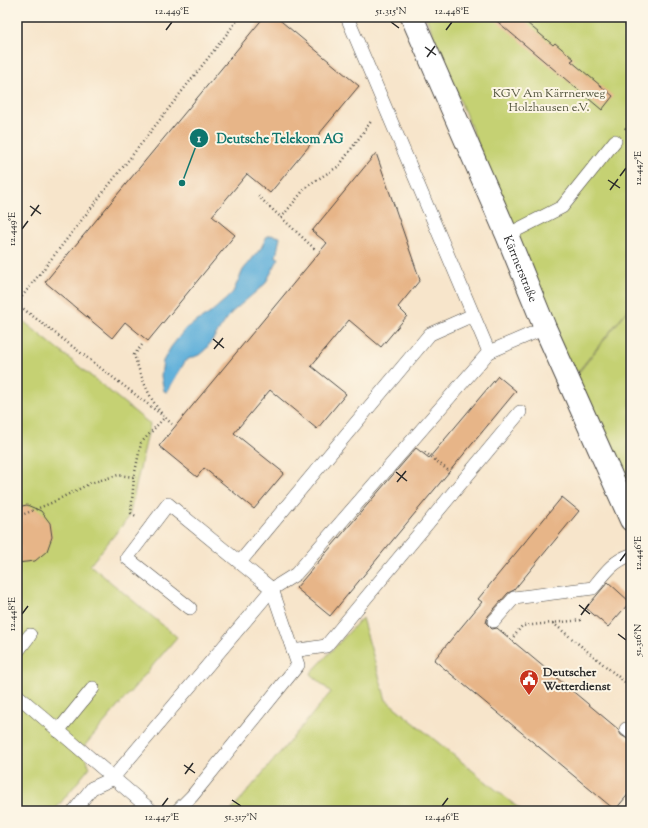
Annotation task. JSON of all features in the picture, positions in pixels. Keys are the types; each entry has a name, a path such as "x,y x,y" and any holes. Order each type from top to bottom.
{"street":[{"name":"Kärrnerstraße","path":"412,17 507,235 545,328 631,520"}],"lane":[{"path":"347,17 489,352"},
{"path":"507,235 562,207 615,141"},
{"path":"240,562 430,334 473,315"},
{"path":"74,811 92,788 112,778 272,589 296,574 489,352 545,328"},
{"path":"293,651 326,646 520,412"},
{"path":"177,811 192,796 298,666 272,589 168,504 127,558 190,608"},
{"path":"494,621 514,598 593,588 611,565 622,558 631,555"},
{"path":"17,652 30,635"},
{"path":"58,731 93,688"},
{"path":"17,695 152,811"}],"path":[{"path":"172,424 17,303 240,17"},
{"path":"616,17 631,29"},
{"path":"281,218 306,186 339,166 384,103"},
{"path":"258,196 316,250"},
{"path":"142,345 134,356 144,383 163,416"},
{"path":"150,528 131,513 134,477 141,443 163,416"},
{"path":"412,440 462,482"},
{"path":"17,517 51,503 91,483 118,475 134,477"},
{"path":"511,640 522,626 582,620"},
{"path":"553,623 631,687"}],"green space":[{"name":"KGV Am Kärrnerweg Holzhausen e.V.","path":"426,17 631,17 631,305 573,378"},
{"path":"631,306 631,492 576,376"},
{"path":"17,316 150,424 129,517 90,565 177,637 81,750 90,767 54,811 17,811"},
{"path":"362,618 386,700 522,811 231,811 331,692 310,674"}],"water":[{"path":"271,235 280,237 276,257 279,258 265,284 231,313 206,349 199,355 186,360 167,392 164,391 161,376 163,361 171,347 186,328 209,314 233,292 243,270 261,248 267,236"}],"building":[{"path":"264,17 276,17 359,86 270,193 247,174 212,216 235,235 148,341 125,322 112,338 45,282"},
{"path":"492,17 520,17 553,45 555,43 574,59 571,61 613,96 602,110"},
{"path":"376,153 420,280 398,307 407,316 381,347 349,320 311,366 346,394 317,429 270,390 234,433 284,473 254,509 204,468 197,477 159,446 327,243 312,231"},
{"path":"498,376 516,391 330,616 296,588 416,448 429,458"},
{"name":"Deutscher Wetterdienst","path":"562,497 579,511 514,590 508,593 488,616 486,623 492,629 497,628 618,729 621,735 631,741 631,791 615,810 434,660 482,602 478,599"},
{"path":"27,505 41,511 50,523 52,537 47,551 35,561 17,563 17,507"},
{"path":"608,582 630,602 608,627 586,608"}],"place":[{"name":"Deutsche Telekom AG","path":"182,183"},
{"name":"Deutscher Wetterdienst","path":"529,696"}]}
